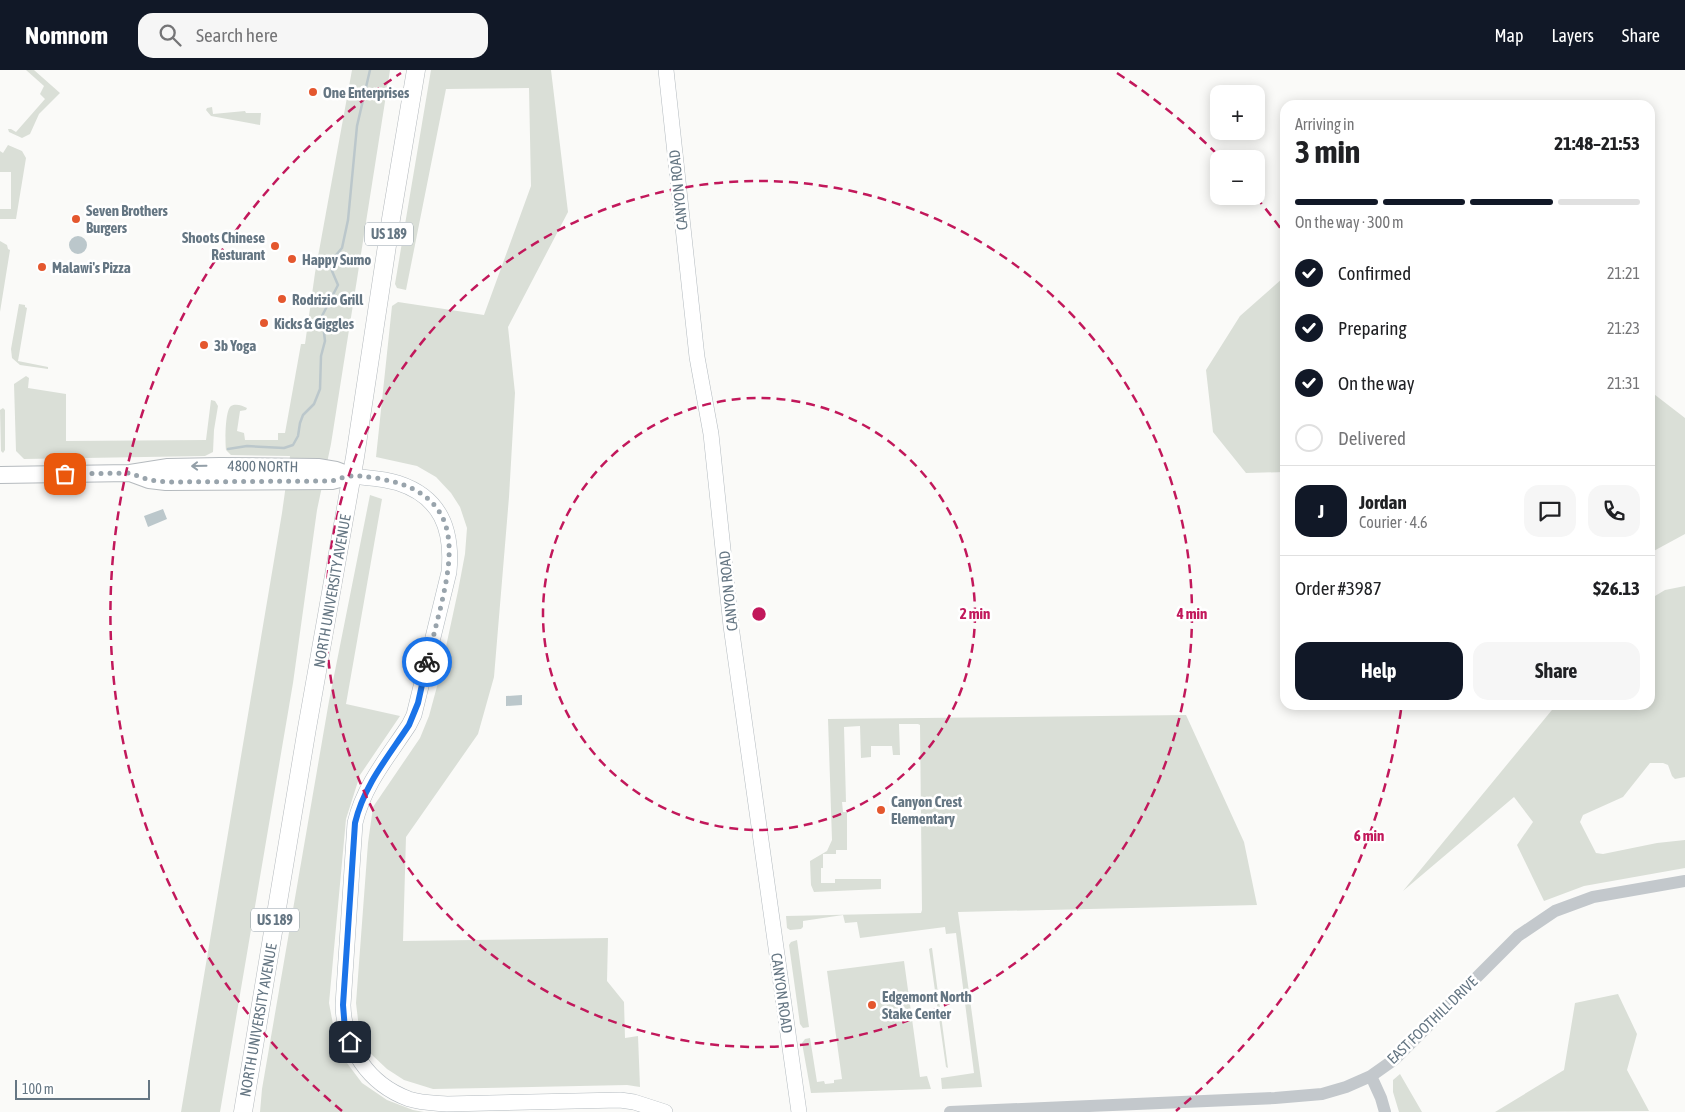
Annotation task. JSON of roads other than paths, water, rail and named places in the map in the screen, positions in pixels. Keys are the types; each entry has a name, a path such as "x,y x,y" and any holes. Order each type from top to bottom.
{"highway":[{"name":"NORTH UNIVERSITY AVENUE","path":"243,1112 307,728 352,476 416,70"}],"main road":[{"name":"CANYON ROAD","path":"666,70 697,357 712,434 731,626 799,1112"},
{"name":"4800 NORTH","path":"0,475 130,473 168,467 318,467 336,470 352,476"},
{"path":"352,476 397,482 423,495 437,508 442,516 450,547 449,572 416,709 409,725 368,787 358,810 355,823 343,1016 345,1030 354,1052 374,1077 395,1093 423,1102 447,1104 620,1100 634,1102 665,1112"}],"street":[{"name":"EAST FOOTHILL DRIVE","path":"950,1112 1311,1096 1334,1092 1371,1076 1395,1059 1518,936 1555,912 1593,897 1685,881"},
{"path":"1371,1076 1385,1112"}],"waterway":[{"path":"228,449 247,446 284,448 293,445 298,436 303,415 314,404 320,389 321,356 325,341 322,316 338,285 332,271 331,261 342,248 348,220 357,126 370,70"}],"place":[{"name":"One Enterprises","path":"313,92"},
{"name":"Seven Brothers Burgers","path":"76,219"},
{"name":"Shoots Chinese Resturant","path":"275,246"},
{"name":"Happy Sumo","path":"292,259"},
{"name":"Malawi's Pizza","path":"42,267"},
{"name":"Rodrizio Grill","path":"282,299"},
{"name":"Kicks & Giggles","path":"264,323"},
{"name":"3b Yoga","path":"204,345"},
{"name":"Canyon Crest Elementary","path":"881,810"},
{"name":"Edgemont North Stake Center","path":"872,1005"}]}
